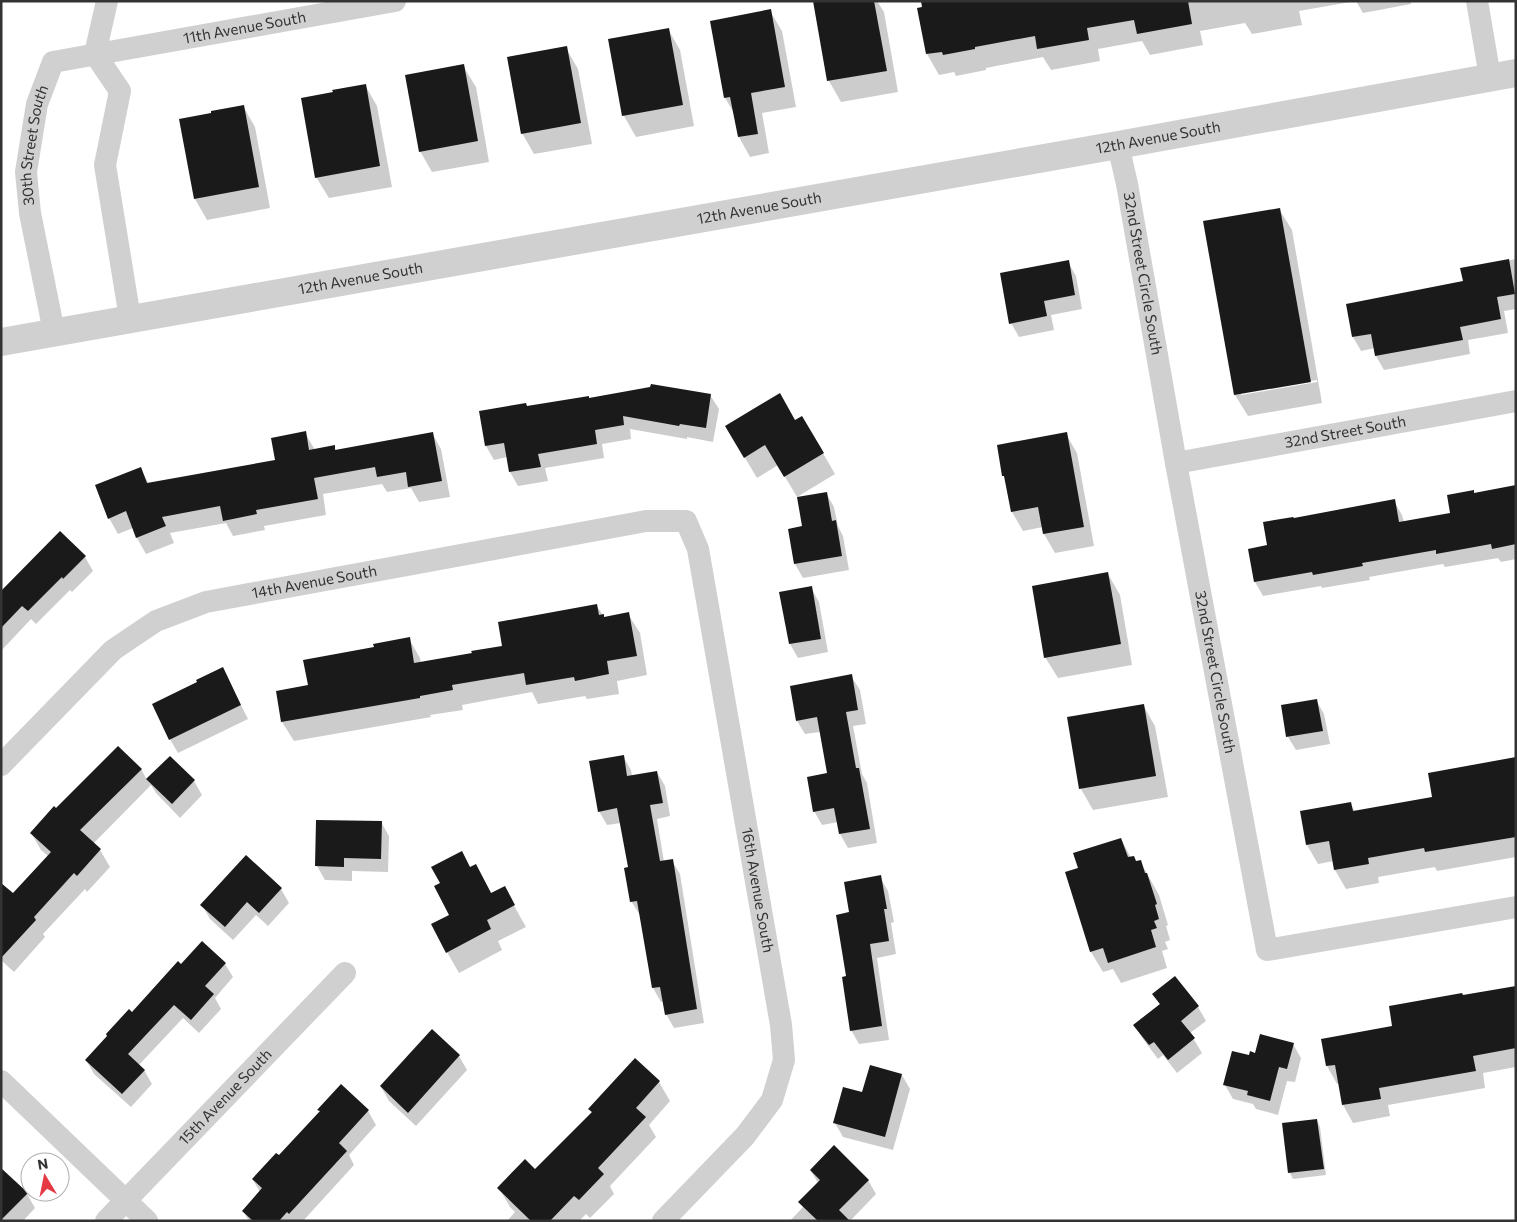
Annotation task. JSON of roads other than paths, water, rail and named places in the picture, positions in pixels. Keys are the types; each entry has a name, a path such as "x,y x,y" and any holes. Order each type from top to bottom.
{"street":[{"path":"106,1 95,54 120,91 105,165 130,318"},
{"name":"11th Avenue South","path":"95,54 395,1"},
{"path":"1477,1 1503,75"},
{"name":"30th Street South","path":"54,332 30,213 26,172 37,104 53,62 95,54"},
{"name":"12th Avenue South","path":"1,342 1118,145 1503,75"},
{"name":"32nd Street Circle South","path":"1118,145 1127,184 1176,463 1267,950 1516,907"},
{"name":"32nd Street South","path":"1176,463 1516,401"},
{"name":"14th Avenue South","path":"1,765 113,650 156,621 206,602 646,521 686,520"},
{"name":"16th Avenue South","path":"662,1221 745,1136 772,1100 784,1060 781,1025 698,549 686,520"},
{"name":"15th Avenue South","path":"106,1221 345,972"},
{"path":"1,1081 147,1221"}]}
